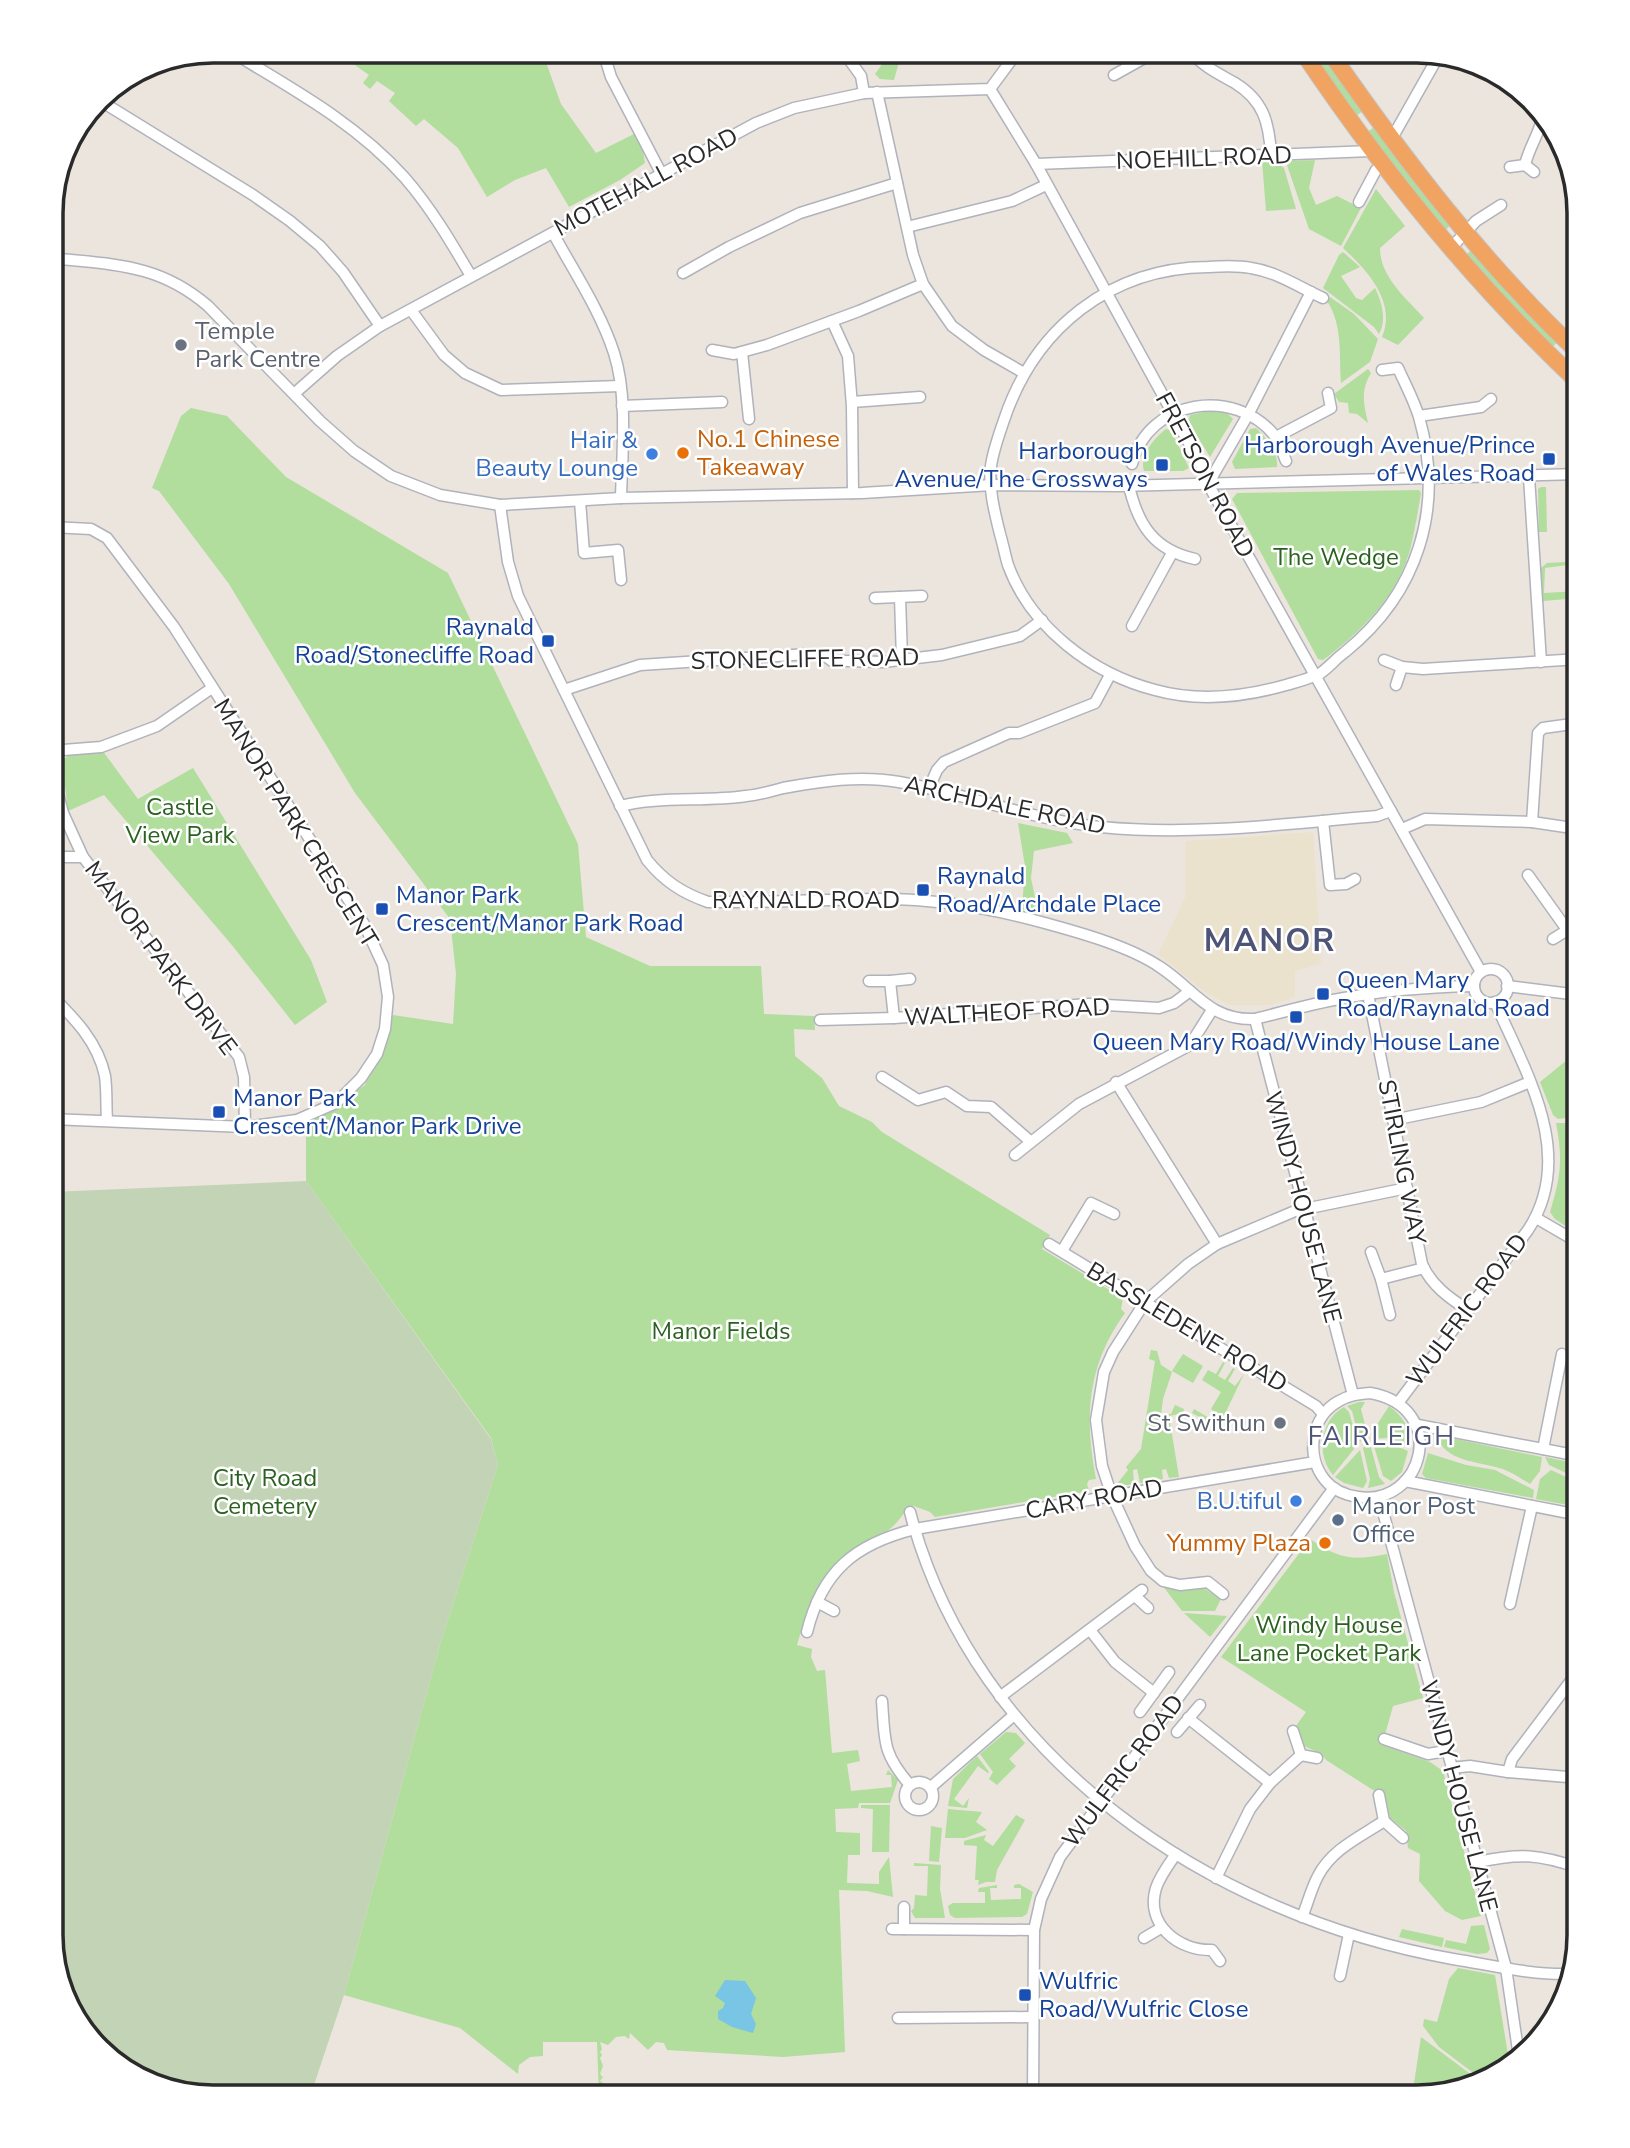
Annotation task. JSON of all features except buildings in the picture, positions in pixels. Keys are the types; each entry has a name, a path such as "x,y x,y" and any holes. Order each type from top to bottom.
{"highway":[{"path":"1310,63 1371,151 1450,249 1506,313 1567,372"},
{"path":"1337,63 1391,140 1465,233 1528,302 1567,339"},
{"path":"1560,365 1567,359"}],"street":[{"path":"249,63 319,106 376,149 404,176 426,203 471,276"},
{"path":"607,63 661,173"},
{"path":"852,63 861,76 864,93"},
{"path":"990,89 1009,63"},
{"path":"1114,75 1136,63"},
{"path":"1204,63 1237,85 1260,106 1269,127 1271,154"},
{"path":"1391,140 1434,64"},
{"name":"MOTEHALL ROAD","path":"295,393 337,356 380,326 756,123 794,108 864,93 990,89"},
{"name":"FRETSON ROAD","path":"990,89 1036,164 1206,474 1208,484 1480,972"},
{"path":"877,92 907,227 923,284 952,326 984,350 1024,373"},
{"path":"108,106 253,195 290,221 320,246 343,272 380,326"},
{"path":"1510,167 1529,169 1533,141 1541,128"},
{"name":"NOEHILL ROAD","path":"1036,164 1371,151"},
{"path":"1359,202 1376,170 1382,165"},
{"path":"683,273 729,247 800,213 897,183"},
{"path":"907,227 1012,201 1046,185"},
{"path":"1450,249 1476,221 1501,205"},
{"path":"553,233 607,334 615,355 622,406 621,498"},
{"path":"63,259 132,267 154,272 174,281 208,306 320,421 354,452 391,476 440,495 500,505 621,498 853,493 992,485 1129,486 1567,475"},
{"path":"1323,298 1283,277 1250,267 1187,267 1153,272 1106,292 1049,338 1024,373 1008,409 991,465 995,516 1009,566 1026,598 1042,620 1068,647 1110,675 1167,694 1215,697 1264,691 1316,675 1370,629 1400,591 1417,556 1428,506 1429,477 1419,416 1399,364 1382,370"},
{"path":"712,351 734,354 742,352 832,321 923,284"},
{"path":"1208,484 1249,413 1311,292"},
{"path":"411,310 444,355 465,373 501,390 620,386"},
{"path":"832,321 848,356 852,401 853,493"},
{"path":"742,352 749,419"},
{"path":"1276,437 1331,408 1328,393"},
{"path":"852,401 920,397"},
{"path":"1419,416 1481,407 1491,399"},
{"path":"622,406 722,402"},
{"path":"1132,464 1147,432 1160,420 1172,413 1205,404 1249,413 1276,437 1286,461"},
{"path":"1529,477 1541,662"},
{"path":"1129,486 1135,510 1144,527 1172,553 1195,559"},
{"path":"580,501 584,553 618,550 621,580"},
{"name":"RAYNALD ROAD","path":"500,505 508,562 518,596 647,860 671,885 708,902 885,899 995,910 1086,935 1142,957 1160,967 1212,1010 1232,1018 1255,1019"},
{"name":"MANOR PARK CRESCENT","path":"63,528 91,529 107,538 174,627 364,924 383,965 388,997 385,1029 377,1054 361,1078 336,1103 307,1117 245,1127 63,1119"},
{"path":"1132,626 1172,553"},
{"path":"875,598 922,596"},
{"path":"900,597 902,659"},
{"name":"STONECLIFFE ROAD","path":"564,690 639,666 808,654 822,654 832,661 942,655 1020,636 1042,620"},
{"path":"1384,660 1402,667 1444,668 1567,660"},
{"path":"1396,685 1402,667"},
{"path":"929,788 944,762 1009,733 1019,733 1094,703 1110,675"},
{"path":"63,750 101,747 157,726 212,688"},
{"path":"1532,822 1538,733 1543,728 1567,725"},
{"name":"ARCHDALE ROAD","path":"620,806 636,802 748,796 850,778 877,779 929,788 1025,814 1100,827 1150,830 1323,821 1377,817 1391,811"},
{"name":"MANOR PARK DRIVE","path":"63,813 83,857 239,1057 244,1077 245,1127"},
{"path":"1402,830 1425,819 1532,822 1567,827"},
{"path":"1323,821 1330,886 1346,884 1355,879"},
{"path":"63,857 83,857"},
{"path":"1528,875 1567,929"},
{"path":"1553,939 1567,931"},
{"path":"1497,970 1505,978 1507,986 1502,998 1494,1002 1480,999 1474,986 1480,972 1497,970"},
{"path":"869,981 910,979"},
{"path":"890,981 894,1018"},
{"path":"1255,1019 1368,994 1474,986"},
{"path":"1507,986 1567,994"},
{"name":"WALTHEOF ROAD","path":"820,1020 894,1018 1089,1004 1159,1008 1174,1003 1190,991"},
{"name":"STIRLING WAY","path":"1368,994 1424,1268 1428,1278 1443,1293 1468,1310"},
{"path":"1494,1002 1530,1082 1548,1137 1546,1193 1536,1217 1567,1236"},
{"path":"63,1007 81,1025 95,1050 104,1076 107,1120"},
{"path":"1016,1155 1079,1104 1190,1045 1212,1010"},
{"name":"WINDY HOUSE LANE","path":"1255,1019 1353,1395"},
{"path":"882,1077 918,1100 946,1092 967,1106 991,1107 1030,1141"},
{"path":"1116,1082 1217,1244"},
{"path":"1393,1120 1481,1102 1530,1082"},
{"path":"1223,1594 1208,1582 1180,1585 1163,1581 1151,1571 1135,1546 1112,1496 1097,1444 1098,1398 1104,1372 1113,1352 1145,1302 1188,1264 1217,1244 1304,1209 1407,1188"},
{"path":"1062,1251 1091,1203 1114,1214"},
{"name":"WULFRIC ROAD","path":"1398,1403 1536,1217"},
{"name":"BASSLEDENE ROAD","path":"1049,1244 1316,1406 1324,1414"},
{"path":"1371,1252 1390,1315"},
{"path":"1381,1279 1424,1268"},
{"path":"1543,1449 1562,1354"},
{"path":"1353,1395 1381,1395 1398,1403 1418,1425 1421,1440 1415,1467 1405,1481 1379,1497 1359,1497 1334,1488 1324,1478 1315,1462 1313,1445 1316,1429 1324,1414 1338,1401 1353,1395"},
{"path":"1418,1425 1567,1454"},
{"name":"CARY ROAD","path":"807,1632 817,1602 832,1574 867,1546 884,1538 915,1529 1315,1462"},
{"path":"1405,1481 1567,1513"},
{"name":"WULFRIC ROAD","path":"1033,2085 1034,1930 1041,1899 1059,1857 1334,1488"},
{"name":"WINDY HOUSE LANE","path":"1379,1497 1506,1968 1517,2047"},
{"path":"1510,1604 1532,1506"},
{"path":"910,1512 934,1583 966,1647 1014,1715 1061,1767 1100,1801 1176,1854 1216,1878 1302,1917 1349,1934 1432,1955 1561,1974"},
{"path":"1000,1697 1138,1593 1148,1608"},
{"path":"817,1602 834,1611"},
{"path":"1090,1630 1115,1662 1154,1693"},
{"path":"1140,1712 1169,1672"},
{"path":"1508,1772 1512,1759 1567,1686"},
{"path":"882,1701 886,1752 910,1785"},
{"path":"1177,1732 1200,1705"},
{"path":"931,1787 1014,1715"},
{"path":"1188,1718 1270,1783"},
{"path":"1293,1731 1301,1755"},
{"path":"1384,1739 1428,1754 1446,1751"},
{"path":"1216,1878 1250,1809 1270,1783 1301,1755"},
{"path":"1301,1755 1317,1758"},
{"path":"1451,1768 1470,1766 1567,1777"},
{"path":"921,1782 931,1787 933,1803 927,1809 918,1811 910,1808 905,1801 905,1792 910,1785 921,1782"},
{"path":"1379,1795 1384,1821 1403,1838"},
{"path":"1302,1917 1318,1875 1328,1861 1345,1845 1384,1821"},
{"path":"1176,1854 1157,1886 1154,1900 1157,1919 1161,1928 1185,1946 1212,1950 1220,1961"},
{"path":"1478,1862 1507,1856 1535,1855 1567,1864"},
{"path":"904,1907 904,1929"},
{"path":"1144,1938 1161,1928"},
{"path":"892,1929 1034,1930"},
{"path":"1340,1976 1349,1934"},
{"path":"898,2018 1033,2017"}],"shaded area":[{"path":"1313,832 1321,964 1295,971 1295,997 1270,1005 1229,1005 1205,992 1158,954 1185,898 1186,841"}],"green space":[{"path":"352,63 546,63 561,104 596,153 640,131 645,163 620,180 569,207 546,168 515,180 487,197 458,148 424,119 416,126 389,101 395,93 377,81 370,89 363,83 369,75"},
{"path":"883,63 899,63 894,80 880,79 875,74"},
{"path":"1316,63 1329,63 1363,111 1353,118"},
{"path":"1373,128 1451,225 1442,233 1363,135"},
{"path":"1273,160 1284,168 1296,209 1266,211 1262,161"},
{"path":"1315,160 1309,188 1316,205 1337,196 1361,208 1341,246 1309,229 1287,165 1290,161"},
{"path":"1376,189 1405,226 1380,248 1384,268 1395,286 1424,318 1398,345 1382,337 1386,324 1383,299 1370,277 1343,248"},
{"path":"1471,250 1558,341 1550,350 1464,257"},
{"path":"1343,252 1360,267 1341,276 1356,298 1362,300 1375,288 1378,294 1383,317 1379,334 1374,327 1323,288"},
{"path":"1330,297 1354,314 1378,339 1370,362 1341,383 1338,330 1327,301"},
{"path":"1368,369 1371,373 1365,386 1364,398 1368,423 1357,414 1349,413 1348,403 1339,402 1334,394"},
{"name":"Manor Fields","path":"191,408 227,416 286,477 448,573 578,844 586,937 650,966 761,966 764,1014 814,1016 815,1030 794,1029 795,1056 822,1078 839,1106 872,1122 882,1132 1050,1235 1042,1249 1123,1298 1121,1309 1125,1313 1103,1352 1092,1393 1090,1435 1096,1479 1089,1480 1089,1491 935,1517 930,1512 914,1506 887,1531 858,1546 831,1568 816,1592 806,1618 797,1645 812,1649 811,1657 817,1671 825,1670 832,1753 858,1750 860,1761 847,1764 851,1791 892,1787 891,1775 886,1775 888,1770 898,1780 890,1803 859,1803 858,1808 835,1809 836,1832 860,1833 860,1855 848,1855 847,1883 879,1884 879,1872 889,1857 893,1897 867,1891 839,1890 845,2052 783,2057 667,2050 664,2043 656,2042 648,2050 630,2033 629,2039 625,2036 616,2037 608,2045 600,2042 603,2066 600,2074 603,2077 600,2081 606,2085 599,2085 597,2042 543,2042 543,2056 530,2057 519,2065 518,2074 460,2028 344,1995 441,1641 498,1465 491,1438 306,1181 306,1124 365,1085 393,1015 453,1024 456,974 450,919 355,793 229,584 159,491 152,488 181,416"},
{"path":"1209,411 1227,413 1233,419 1210,457 1188,421 1190,415"},
{"path":"1256,428 1274,451 1277,467 1235,469 1232,462 1250,429"},
{"path":"1166,429 1171,430 1189,468 1183,471 1144,471 1146,453 1152,442"},
{"path":"1546,487 1547,532 1539,532 1538,489"},
{"name":"The Wedge","path":"1419,490 1421,493 1411,546 1398,581 1364,625 1323,660 1318,659 1232,499 1237,493"},
{"path":"1565,562 1567,565 1545,568 1544,593 1567,592 1567,599 1543,601 1541,568 1547,563"},
{"name":"Castle View Park","path":"102,750 138,799 193,768 311,960 327,1002 295,1025 231,944 104,795 68,811 63,760 70,754"},
{"path":"1018,823 1067,833 1073,843 1034,851 1031,878 1039,917 1022,909 1025,866"},
{"path":"1567,1060 1567,1118 1558,1119 1553,1115 1540,1082"},
{"path":"1556,1123 1567,1123 1567,1227 1550,1212 1557,1188 1560,1147"},
{"name":"City Road Cemetery","path":"306,1181 491,1439 498,1465 441,1641 344,1995 314,2085 194,2084 156,2074 122,2054 100,2034 74,1992 68,1974 63,1935 63,1191"},
{"path":"1151,1350 1157,1351 1161,1365 1172,1372 1161,1415 1171,1414 1175,1405 1184,1409 1183,1413 1169,1416 1179,1477 1169,1478 1166,1469 1162,1470 1163,1479 1140,1483 1137,1469 1133,1470 1134,1484 1120,1486 1117,1484 1128,1470 1126,1467 1141,1449 1155,1361 1149,1359"},
{"path":"1183,1354 1203,1366 1193,1383 1172,1371"},
{"path":"1223,1362 1225,1363 1218,1376 1225,1380 1233,1368 1235,1369 1228,1381 1235,1386 1244,1374 1222,1420 1207,1421 1192,1413 1194,1409 1211,1419 1215,1412 1211,1409 1221,1392 1202,1380 1208,1370 1216,1374"},
{"path":"1365,1402 1361,1409 1367,1433 1360,1442 1352,1411 1347,1406"},
{"path":"1389,1406 1405,1423 1409,1433 1408,1445 1386,1438 1372,1439 1371,1434"},
{"path":"1344,1407 1349,1412 1357,1440 1353,1443 1354,1449 1333,1475 1324,1458 1323,1438 1330,1420"},
{"path":"1436,1435 1542,1457 1540,1471 1530,1484 1503,1469 1454,1455 1440,1444"},
{"path":"1373,1443 1389,1443 1408,1451 1402,1472 1391,1481 1383,1476"},
{"path":"1370,1444 1379,1477 1385,1484 1368,1488 1370,1479 1363,1448"},
{"path":"1360,1450 1367,1481 1363,1488 1344,1483 1335,1477"},
{"path":"1428,1453 1466,1465 1495,1470 1534,1490 1533,1498 1426,1478 1422,1474"},
{"path":"1545,1457 1567,1462 1567,1473 1549,1465"},
{"path":"1551,1470 1567,1477 1567,1505 1536,1499 1540,1479"},
{"name":"Windy House Lane Pocket Park","path":"1310,1539 1329,1551 1346,1557 1387,1554 1394,1592 1423,1698 1393,1706 1382,1745 1430,1762 1443,1771 1481,1916 1462,1920 1445,1911 1419,1881 1420,1854 1408,1848 1406,1831 1390,1818 1384,1791 1373,1790 1326,1760 1322,1754 1304,1746 1296,1726 1306,1712 1221,1657"},
{"path":"1162,1585 1202,1587 1221,1599 1215,1611 1182,1611"},
{"path":"1184,1613 1227,1616 1210,1637"},
{"path":"1006,1732 1016,1733 1025,1743 1009,1759 1016,1766 997,1785 989,1779 993,1772 980,1754"},
{"path":"977,1756 989,1772 985,1777 988,1773 978,1766 954,1799 963,1806 969,1798 967,1808 948,1806 953,1779"},
{"path":"861,1805 890,1805 889,1852 872,1852 873,1809 861,1808"},
{"path":"948,1809 982,1812 976,1822 987,1830 965,1838 945,1838"},
{"path":"1016,1815 1025,1820 997,1870 995,1882 978,1885 979,1880 975,1880 977,1846 964,1845 964,1841 986,1835 984,1840 993,1846"},
{"path":"931,1826 942,1828 939,1862 929,1861"},
{"path":"914,1863 941,1865 940,1889 945,1918 915,1918 911,1911 914,1908 915,1895 927,1896 928,1866 914,1866"},
{"path":"1019,1884 1033,1892 1027,1914 1022,1917 955,1918 950,1915 948,1906 953,1903 985,1903 985,1892 978,1892 979,1888 997,1885 997,1888 990,1888 991,1900 1021,1899 1021,1888 1014,1888 1014,1885"},
{"path":"1484,1925 1490,1949 1487,1953 1477,1954 1444,1947 1446,1940 1466,1944 1471,1926"},
{"path":"1402,1929 1444,1938 1442,1947 1399,1937"},
{"path":"1458,1968 1495,1975 1508,2054 1474,2073 1439,2047 1423,2026 1424,2019 1437,2022 1449,1979"},
{"path":"1421,2037 1471,2074 1436,2084 1414,2085"}],"water":[{"path":"725,1980 745,1981 756,1998 751,2014 756,2024 753,2033 732,2027 718,2019 718,2011 725,2003 715,1996"}],"place":[{"name":"Temple Park Centre","path":"181,345"},
{"name":"No.1 Chinese Takeaway","path":"683,453"},
{"name":"Hair & Beauty Lounge","path":"652,454"},
{"name":"Harborough Avenue/Prince of Wales Road","path":"1549,459"},
{"name":"Harborough Avenue/The Crossways","path":"1162,465"},
{"name":"Raynald Road/Stonecliffe Road","path":"548,641"},
{"name":"Raynald Road/Archdale Place","path":"923,890"},
{"name":"Manor Park Crescent/Manor Park Road","path":"382,909"},
{"name":"Queen Mary Road/Raynald Road","path":"1323,994"},
{"name":"Queen Mary Road/Windy House Lane","path":"1296,1017"},
{"name":"Manor Park Crescent/Manor Park Drive","path":"219,1112"},
{"name":"St Swithun","path":"1280,1423"},
{"name":"B.U.tiful","path":"1296,1501"},
{"name":"Manor Post Office","path":"1338,1520"},
{"name":"Yummy Plaza","path":"1325,1543"},
{"name":"Wulfric Road/Wulfric Close","path":"1025,1995"}],"district":[{"name":"MANOR","path":"1270,940"},
{"name":"FAIRLEIGH","path":"1382,1436"}]}
